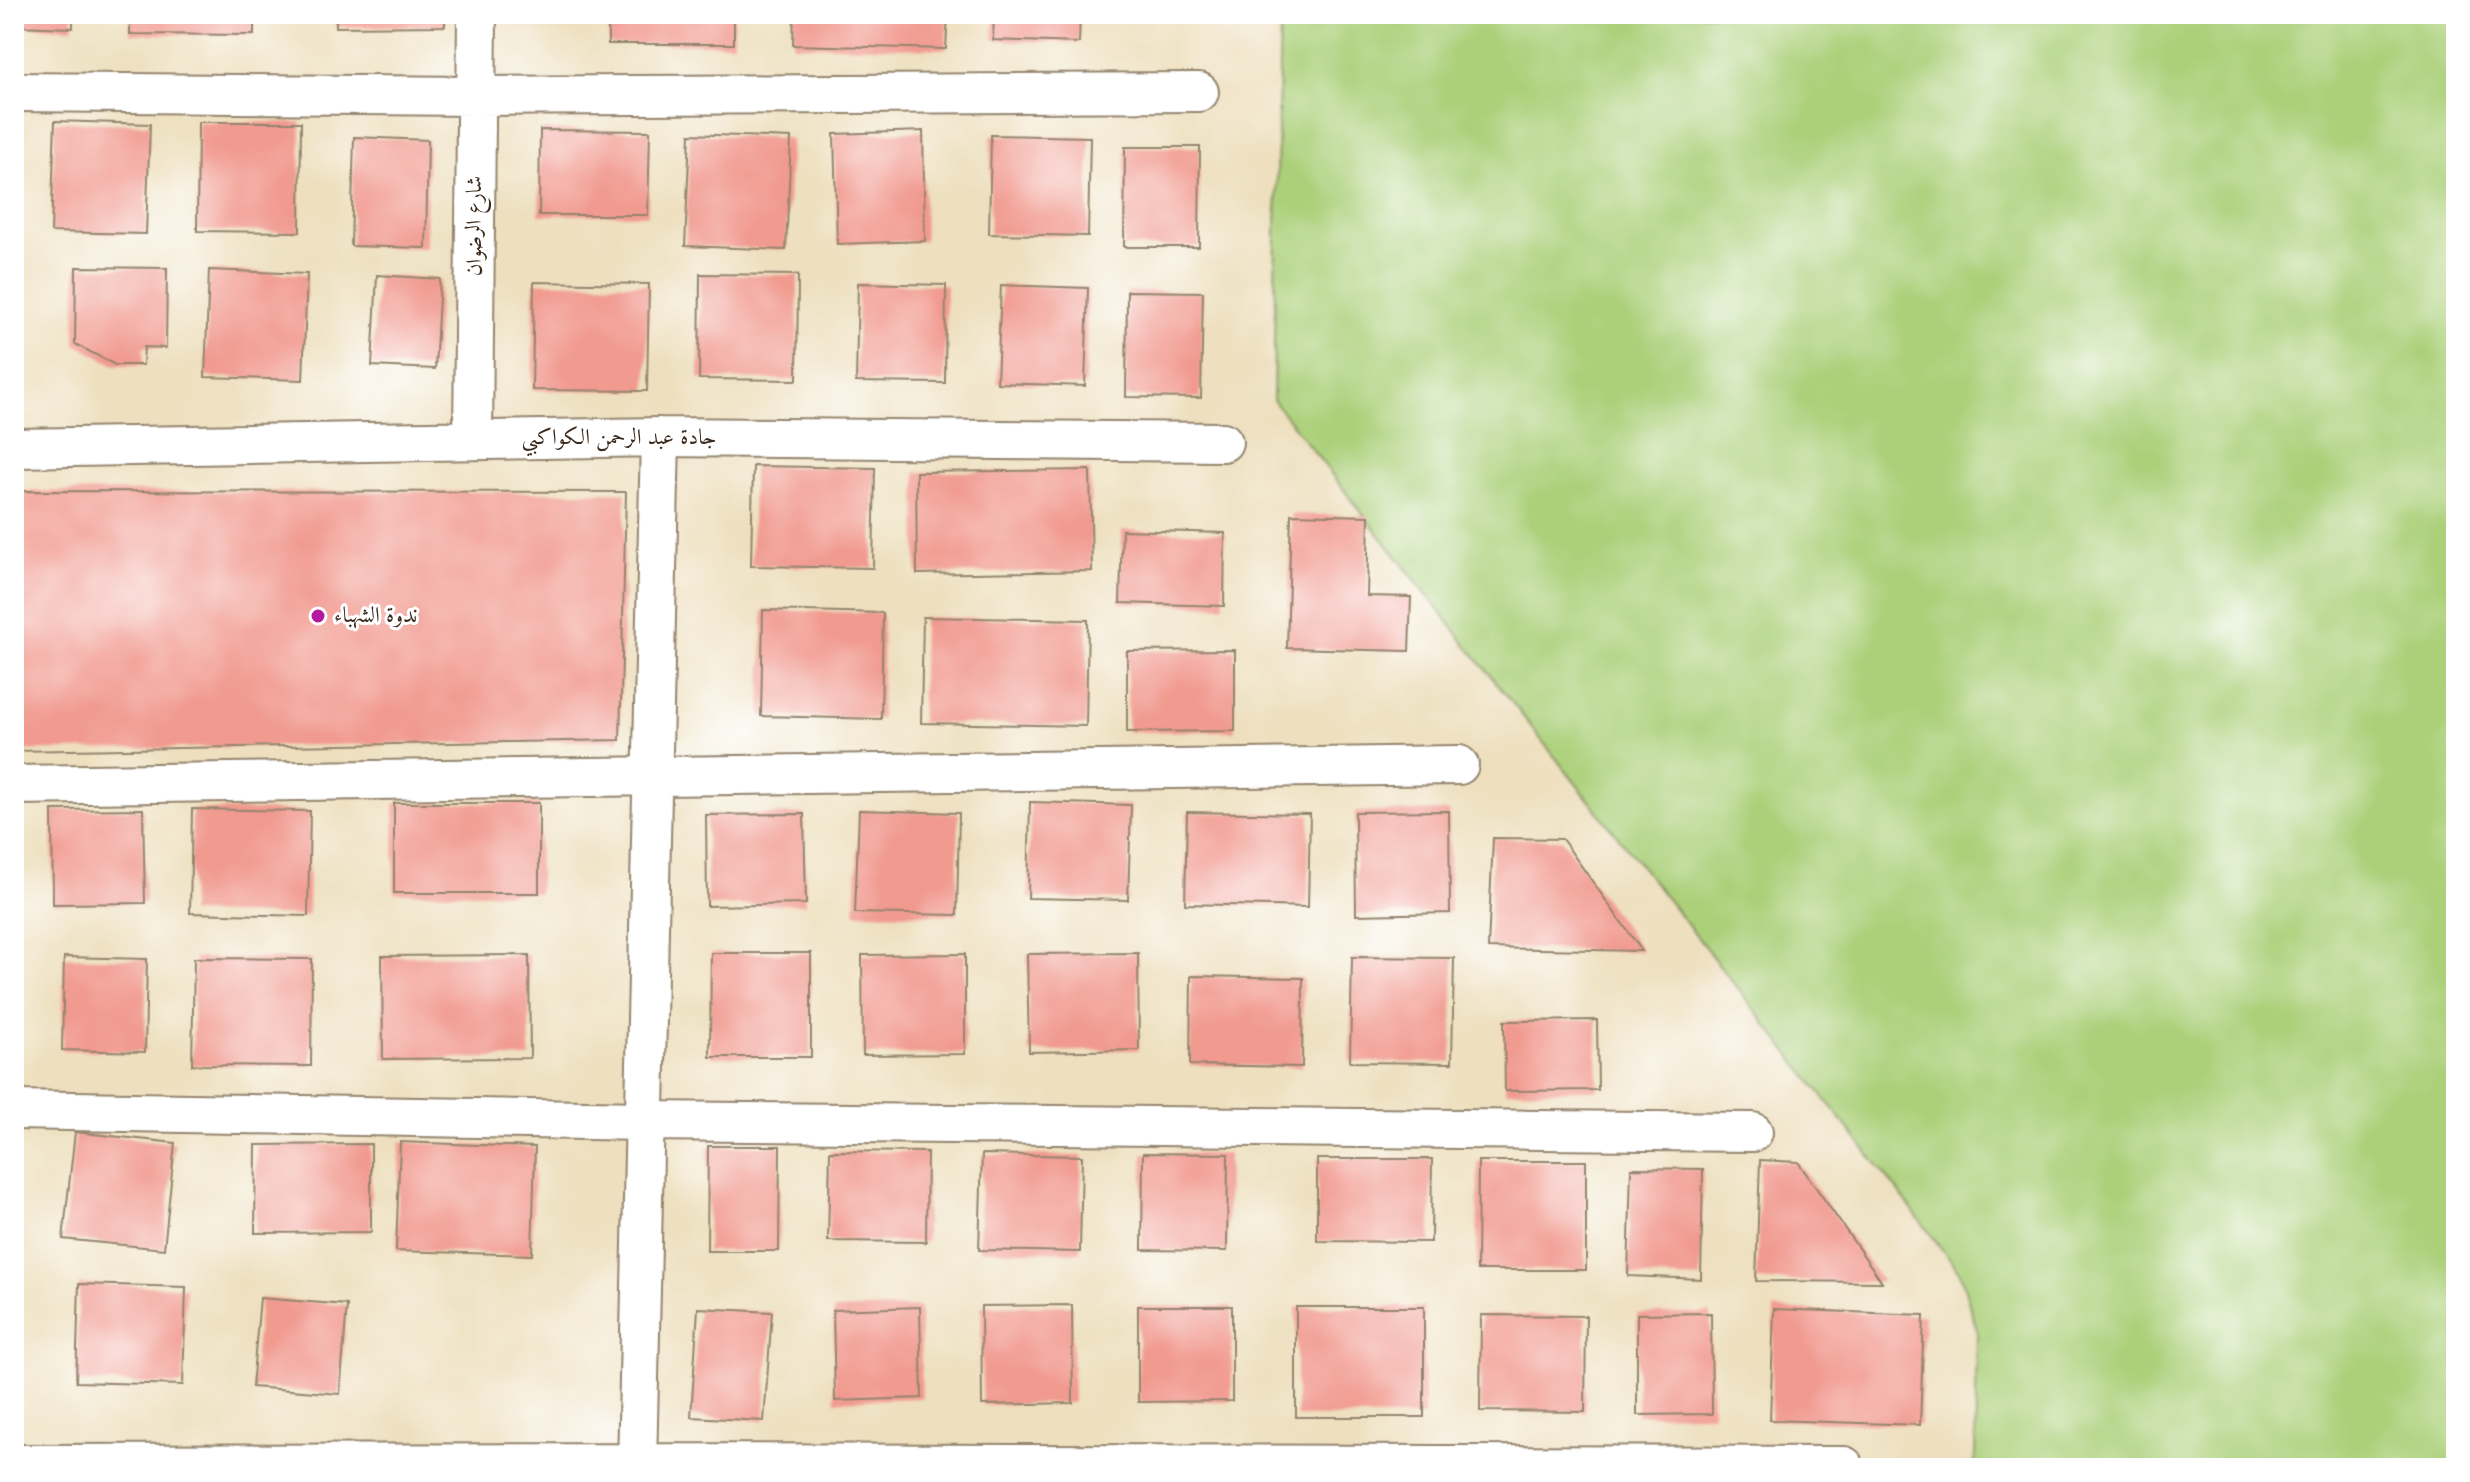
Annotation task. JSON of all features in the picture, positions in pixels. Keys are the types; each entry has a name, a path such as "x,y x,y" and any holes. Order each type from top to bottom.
{"street":[{"name":"شارع الرضوان","path":"473,439 477,14"},
{"path":"14,92 475,96 1199,92"},
{"path":"637,1465 660,437"},
{"name":"جادة عبد الرحمن الكواكبي","path":"14,448 660,437 1223,442"},
{"path":"14,785 1459,765"},
{"path":"14,1110 645,1121 1753,1132"},
{"path":"14,1464 1844,1466"}],"green space":[{"path":"1280,14 2456,14 2456,1468 1975,1468 1977,1330 1960,1273 1273,400"}],"building":[{"path":"14,14 73,14 73,28 14,26"},
{"path":"130,14 254,14 254,35 130,34"},
{"path":"336,14 445,14 445,26 336,27"},
{"path":"608,14 734,14 734,44 608,44"},
{"path":"794,14 948,14 946,49 793,45"},
{"path":"994,14 1080,14 1079,43 993,40"},
{"path":"55,121 150,124 146,234 51,232"},
{"path":"198,122 301,122 300,232 197,231"},
{"path":"540,130 650,131 648,215 539,215"},
{"path":"923,131 925,241 837,244 834,134"},
{"path":"690,134 791,138 786,250 685,246"},
{"path":"991,135 1090,137 1088,236 989,234"},
{"path":"354,137 428,140 426,248 351,246"},
{"path":"1125,147 1200,147 1199,247 1124,247"},
{"path":"76,267 167,268 166,348 144,347 143,365 115,365 75,344"},
{"path":"209,270 307,274 303,380 205,377"},
{"path":"700,274 798,275 797,380 699,379"},
{"path":"377,275 440,279 435,369 372,366"},
{"path":"534,282 649,284 647,391 532,390"},
{"path":"858,283 946,285 945,383 856,382"},
{"path":"1001,285 1088,288 1085,386 997,383"},
{"path":"1127,291 1203,292 1201,398 1126,397"},
{"path":"753,466 875,468 873,568 751,566"},
{"path":"1090,470 1092,571 917,574 916,472"},
{"name":"ندوة الشهباء","path":"14,491 626,492 620,740 14,751"},
{"path":"1291,514 1369,516 1367,596 1411,597 1409,651 1287,648"},
{"path":"1122,530 1225,533 1224,606 1120,603"},
{"path":"763,610 883,613 881,719 761,716"},
{"path":"923,617 1088,620 1086,726 921,723"},
{"path":"1235,650 1235,731 1127,732 1127,651"},
{"path":"1030,802 1131,805 1128,900 1028,898"},
{"path":"394,803 539,803 539,893 394,893"},
{"path":"143,809 145,903 53,904 52,810"},
{"path":"192,809 310,811 308,916 190,913"},
{"path":"859,810 959,813 957,915 855,913"},
{"path":"1449,811 1450,913 1356,915 1355,812"},
{"path":"1187,812 1310,814 1308,907 1185,904"},
{"path":"804,814 806,904 707,906 706,815"},
{"path":"1493,838 1562,839 1642,951 1488,948"},
{"path":"711,953 811,953 811,1057 710,1057"},
{"path":"1138,953 1139,1050 1029,1052 1027,954"},
{"path":"965,954 965,1054 863,1055 862,955"},
{"path":"529,955 530,1058 383,1059 382,956"},
{"path":"64,957 147,959 145,1052 62,1050"},
{"path":"1352,957 1454,958 1452,1063 1350,1062"},
{"path":"194,958 312,959 311,1066 192,1065"},
{"path":"1191,976 1303,978 1302,1067 1190,1065"},
{"path":"1597,1020 1598,1090 1505,1091 1504,1021"},
{"path":"75,1132 175,1143 164,1249 63,1239"},
{"path":"400,1142 535,1147 532,1255 396,1251"},
{"path":"371,1144 371,1232 255,1233 256,1145"},
{"path":"708,1146 780,1146 779,1251 707,1251"},
{"path":"830,1151 927,1152 926,1242 828,1241"},
{"path":"1143,1153 1228,1154 1227,1251 1142,1250"},
{"path":"982,1154 1082,1156 1080,1252 979,1250"},
{"path":"1317,1159 1432,1159 1431,1242 1317,1241"},
{"path":"1760,1160 1798,1162 1882,1282 1756,1281"},
{"path":"1478,1161 1586,1161 1586,1270 1477,1270"},
{"path":"1631,1168 1703,1169 1701,1279 1628,1276"},
{"path":"79,1284 186,1287 183,1385 76,1382"},
{"path":"260,1298 347,1305 340,1394 252,1387"},
{"path":"1072,1305 1073,1403 982,1405 981,1306"},
{"path":"1138,1306 1232,1306 1232,1401 1138,1402"},
{"path":"920,1307 922,1398 835,1401 833,1310"},
{"path":"1296,1307 1424,1307 1424,1417 1296,1417"},
{"path":"698,1308 772,1312 764,1421 691,1417"},
{"path":"1774,1309 1924,1315 1920,1425 1770,1420"},
{"path":"1711,1313 1712,1414 1637,1415 1637,1314"},
{"path":"1481,1315 1586,1316 1585,1412 1480,1411"}],"place":[{"name":"ندوة الشهباء","path":"318,616"}]}
